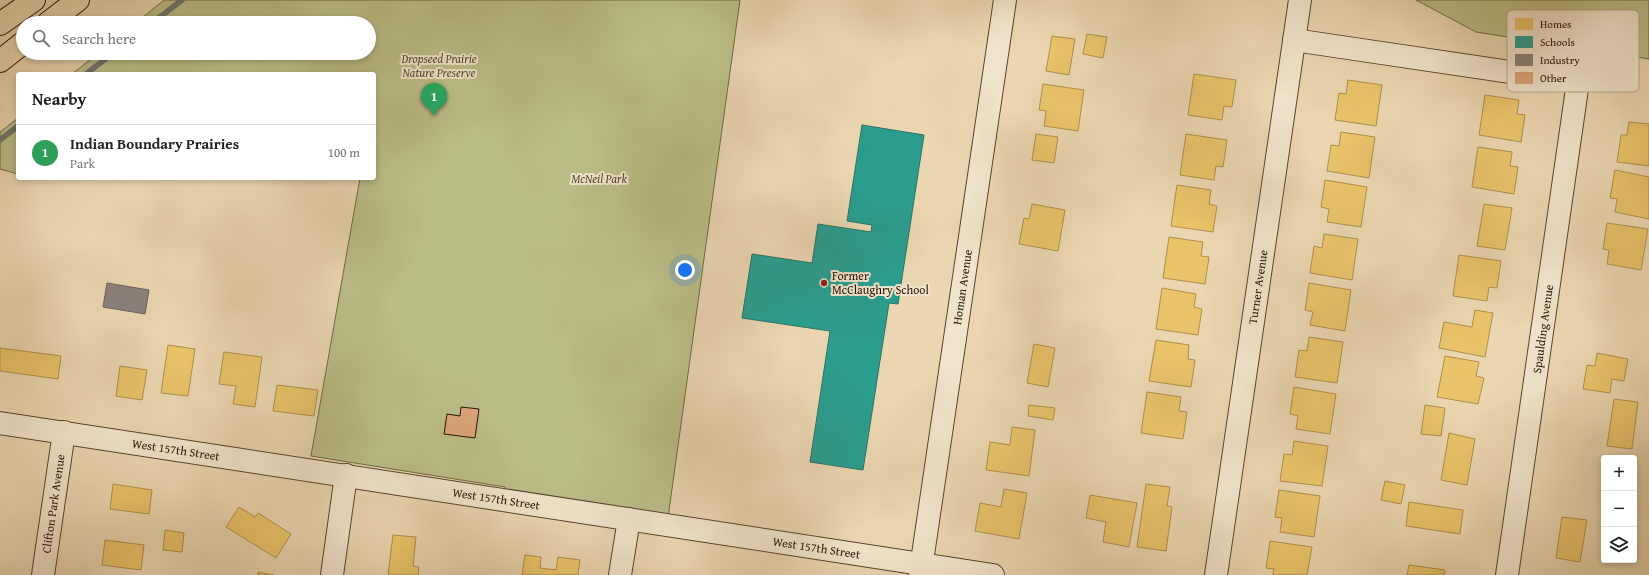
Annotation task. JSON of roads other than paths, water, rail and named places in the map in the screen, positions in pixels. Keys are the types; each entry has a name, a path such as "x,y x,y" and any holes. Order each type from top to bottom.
{"highway":[{"path":"0,24 34,0"},
{"path":"57,16 78,0"},
{"path":"0,60 16,48"}],"street":[{"name":"Homan Avenue","path":"921,570 1005,0"},
{"name":"Turner Avenue","path":"1216,575 1300,0"},
{"name":"Spaulding Avenue","path":"1294,40 1507,72"},
{"name":"Spaulding Avenue","path":"1508,575 1577,92"},
{"name":"West 157th Street","path":"0,422 629,519 921,570 993,575"},
{"name":"Clifton Park Avenue","path":"43,575 64,432"},
{"path":"332,575 346,476"},
{"path":"620,575 629,519"}],"waterway":[{"path":"161,16 182,0"},
{"path":"89,72 104,60"},
{"path":"0,140 16,128"}],"place":[{"name":"Indian Boundary Prairies","path":"434,116"},
{"name":"Former McClaughry School","path":"824,283"}],"park label":[{"name":"Dropseed Prairie Nature Preserve","path":"439,66"},
{"name":"McNeil Park","path":"599,179"}]}
